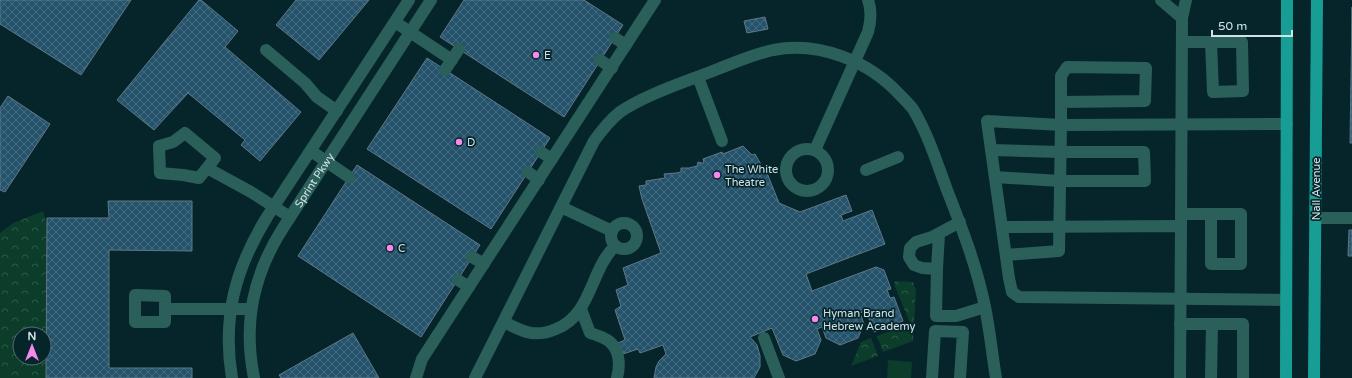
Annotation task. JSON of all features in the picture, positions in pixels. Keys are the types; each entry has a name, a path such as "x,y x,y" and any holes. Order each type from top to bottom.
{"main road":[{"path":"1286,378 1287,0"},
{"name":"Nall Avenue","path":"1314,378 1317,0"}],"street":[{"name":"Sprint Pkwy","path":"232,378 228,350 230,309 235,285 245,258 260,229 409,0"},
{"name":"Sprint Pkwy","path":"254,378 249,329 251,309 262,266 276,238 431,0"},
{"path":"416,378 422,359 655,0"},
{"path":"816,150 868,32 871,20 871,7 868,0"},
{"path":"1161,0 1182,18"},
{"path":"1180,378 1182,18 1186,0"},
{"path":"394,22 452,60"},
{"path":"615,38 626,45"},
{"path":"1182,42 1212,42 1242,42 1243,91 1213,92 1212,42"},
{"path":"475,378 594,141 608,124 633,104 698,77 763,53 780,49 799,48 821,51 855,62 865,67 885,80 911,107 924,132 970,251 985,307 996,378"},
{"path":"445,70 459,49"},
{"path":"266,50 304,83 317,97 337,111"},
{"path":"600,60 612,68"},
{"path":"1006,254 1058,251 1061,152 1061,102 1061,76 1067,67 1146,68 1146,101 1061,102"},
{"path":"698,77 722,142"},
{"path":"1286,300 1019,297 1012,292 987,121 1061,125 1287,124"},
{"path":"185,134 215,158 207,168 199,178 179,174 160,173 159,146 173,142 185,134"},
{"path":"991,150 1144,152 1145,181 1060,181 995,177"},
{"path":"311,151 349,177"},
{"path":"541,152 552,159"},
{"path":"866,170 898,157"},
{"path":"207,168 251,192 290,217"},
{"path":"528,172 539,180"},
{"path":"561,207 612,231"},
{"path":"1181,214 1211,214 1241,214 1241,264 1211,264 1211,214"},
{"path":"1316,218 1352,218"},
{"path":"938,268 918,267 911,261 908,253 912,244 939,234 950,226 960,222"},
{"path":"625,223 633,227 637,234 636,242 630,248 621,249 615,246 611,237 612,231 617,226 625,223"},
{"path":"1002,227 1181,226"},
{"path":"932,378 939,234"},
{"path":"504,322 521,331 531,334 541,334 569,323 576,317 581,309 605,258 615,246"},
{"path":"472,257 484,264"},
{"path":"458,280 469,287"},
{"path":"936,316 956,316 985,307"},
{"path":"165,309 251,309"},
{"path":"581,309 590,333 610,342 616,350 619,360 617,378"},
{"path":"1180,324 1244,324 1243,378"},
{"path":"1211,378 1212,324"},
{"path":"935,331 963,332 960,378"},
{"path":"764,338 779,378"}],"green space":[{"path":"43,211 47,225 46,326 12,326 12,366 46,366 46,378 0,378 0,233 13,223"},
{"path":"895,281 913,282 916,290 913,341 883,352 877,336 910,323 894,284"},
{"path":"871,338 878,356 851,366 861,342"},
{"path":"888,360 912,362 911,378 887,378"}],"building":[{"path":"0,0 131,0 81,75 0,24"},
{"path":"199,0 201,0 238,31 225,47 301,112 260,161 241,145 245,140 188,93 154,130 117,100"},
{"path":"296,0 369,0 319,60 276,25"},
{"name":"E","path":"464,0 584,0 623,25 564,117 440,37"},
{"path":"1352,7 1352,143 1350,143"},
{"path":"765,17 768,29 747,33 744,21"},
{"name":"D","path":"427,58 550,138 491,229 367,149"},
{"path":"8,96 50,124 5,192 0,190 0,108"},
{"path":"743,146 752,155 755,154 763,168 765,168 779,203 800,212 846,195 852,211 841,215 843,221 872,210 885,244 806,274 812,291 876,267 884,270 891,289 887,290 890,298 894,297 903,321 874,332 866,311 860,313 864,324 858,338 840,345 826,338 822,327 817,329 821,340 815,354 796,361 783,355 772,328 750,337 757,345 760,356 760,367 754,378 654,378 659,361 666,354 663,345 640,353 638,349 623,354 618,343 625,340 615,310 621,306 616,290 628,285 623,268 661,253 642,199 639,186 646,185 646,181 665,178 664,174 681,172 681,168 697,166 698,162 704,163 703,159 722,152 723,154"},
{"name":"C","path":"357,165 480,245 421,337 298,256"},
{"path":"108,201 192,201 192,251 109,250 109,368 192,368 192,378 46,378 46,366 52,366 52,326 46,326 47,218 109,218"},
{"path":"1349,230 1352,230 1352,256 1348,256"},
{"path":"353,333 379,378 281,378 279,375"}],"place":[{"name":"E","path":"536,55"},
{"name":"D","path":"459,142"},
{"name":"The White Theatre","path":"717,175"},
{"name":"C","path":"390,248"},
{"name":"Hyman Brand Hebrew Academy","path":"815,319"}]}
